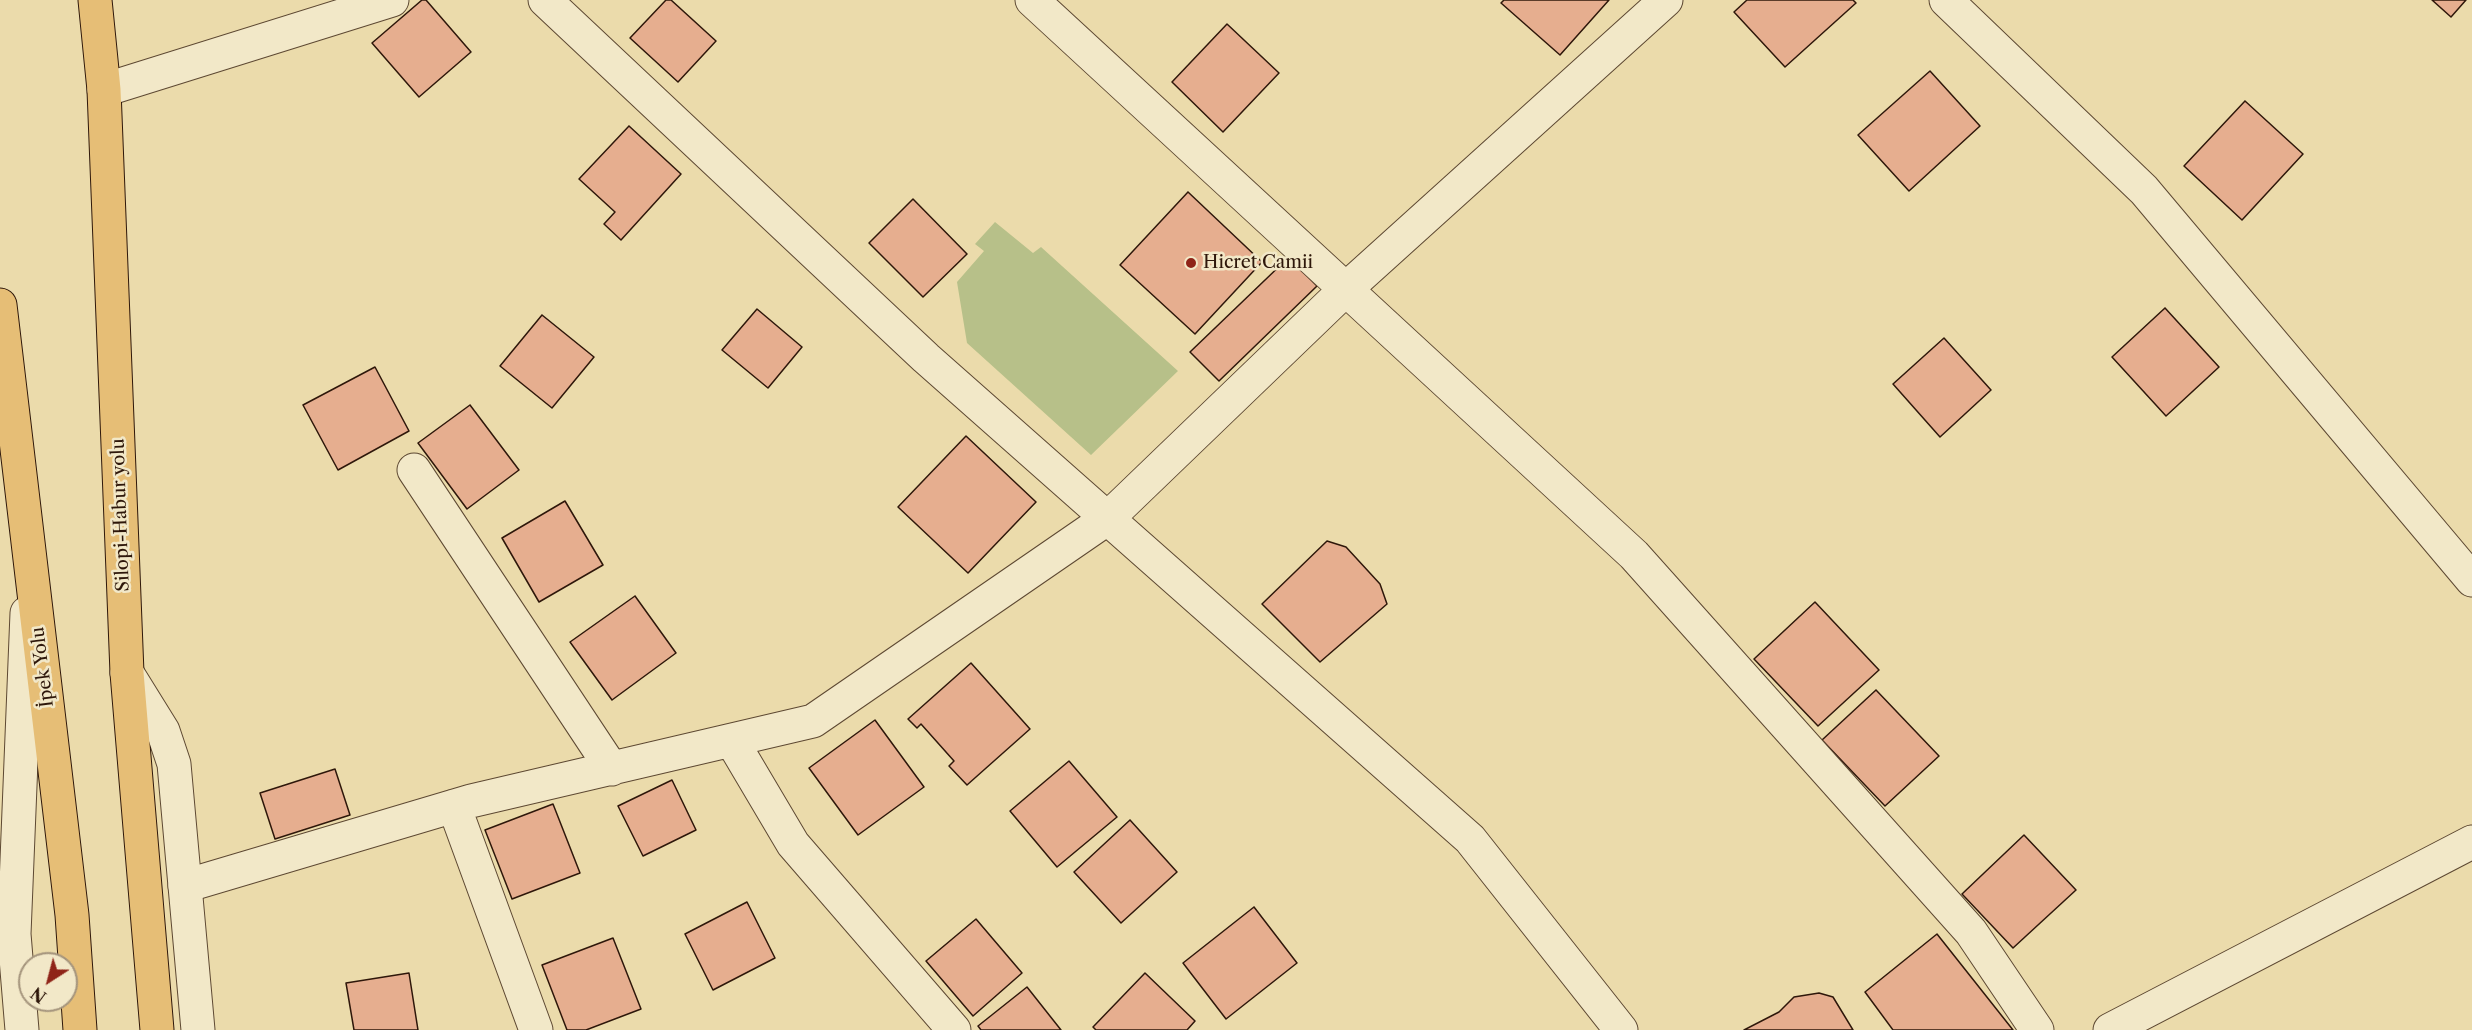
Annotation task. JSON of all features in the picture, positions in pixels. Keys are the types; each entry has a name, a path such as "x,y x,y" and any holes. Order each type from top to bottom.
{"highway":[{"name":"Silopi-Habur yolu","path":"95,0 104,90 127,674 157,1030"},
{"name":"İpek Yolu","path":"0,306 72,915 80,1030"}],"street":[{"path":"104,90 392,0"},
{"path":"545,0 926,358 1470,839 1622,1030"},
{"path":"1032,0 1634,555 1971,932 2037,1030"},
{"path":"185,886 454,806 813,721 1108,518 1346,289 1666,0"},
{"path":"1946,0 2144,190 2472,580"},
{"path":"414,470 612,769"},
{"path":"22,1030 7,936 30,555"},
{"path":"127,674 163,731 176,780 198,1030"},
{"path":"732,741 793,844 954,1030"},
{"path":"454,806 536,1030"},
{"path":"2110,1030 2472,842"}],"green space":[{"path":"995,222 1033,253 1041,247 1178,371 1091,455 967,343 957,282 984,251 975,244"}],"building":[{"path":"422,0 426,0 471,52 419,97 372,43"},
{"path":"666,0 671,0 716,41 678,82 630,38"},
{"path":"1504,0 1609,0 1560,55 1501,3"},
{"path":"1747,0 1853,0 1856,3 1785,67 1734,12"},
{"path":"2432,0 2466,0 2451,17"},
{"path":"1227,24 1279,73 1223,132 1172,82"},
{"path":"1930,71 1980,126 1909,191 1858,135"},
{"path":"2245,101 2303,154 2242,220 2184,166"},
{"path":"629,126 681,174 621,240 604,224 615,212 579,179"},
{"name":"Hicret Camii","path":"1188,192 1262,262 1195,334 1120,265"},
{"path":"913,199 967,254 923,297 869,243"},
{"path":"1289,257 1317,286 1219,381 1190,352"},
{"path":"2165,308 2219,367 2166,416 2112,357"},
{"path":"757,309 802,347 768,388 722,350"},
{"path":"542,315 594,357 552,408 500,366"},
{"path":"1944,338 1991,390 1940,437 1893,384"},
{"path":"375,367 409,431 338,470 303,405"},
{"path":"470,405 519,470 467,509 418,443"},
{"path":"966,436 1036,502 968,573 898,507"},
{"path":"565,501 603,565 539,602 502,538"},
{"path":"1327,541 1346,547 1380,584 1387,604 1320,662 1262,604"},
{"path":"635,596 676,653 612,700 570,642"},
{"path":"1815,602 1879,670 1818,726 1754,659"},
{"path":"971,663 1030,729 967,785 949,766 954,761 921,724 917,728 908,719"},
{"path":"1876,690 1939,756 1885,806 1822,740"},
{"path":"875,720 924,787 858,835 809,768"},
{"path":"1069,761 1117,817 1057,867 1010,811"},
{"path":"335,769 350,815 275,839 260,793"},
{"path":"672,780 696,830 643,856 618,806"},
{"path":"553,804 580,873 512,899 485,830"},
{"path":"1130,820 1177,872 1121,923 1074,872"},
{"path":"2024,835 2076,890 2013,948 1962,894"},
{"path":"747,902 775,958 713,990 685,934"},
{"path":"1254,907 1297,963 1226,1019 1183,963"},
{"path":"976,919 1022,973 973,1016 926,961"},
{"path":"1937,934 2013,1030 1893,1030 1865,992"},
{"path":"613,938 641,1009 586,1030 567,1030 542,965"},
{"path":"409,973 418,1030 354,1030 346,983"},
{"path":"1145,973 1195,1021 1187,1030 1096,1030 1093,1027"},
{"path":"1027,987 1061,1030 981,1030 978,1026"},
{"path":"1819,993 1833,997 1853,1030 1744,1030 1779,1012 1794,997"}],"place":[{"name":"Hicret Camii","path":"1191,263"}]}
